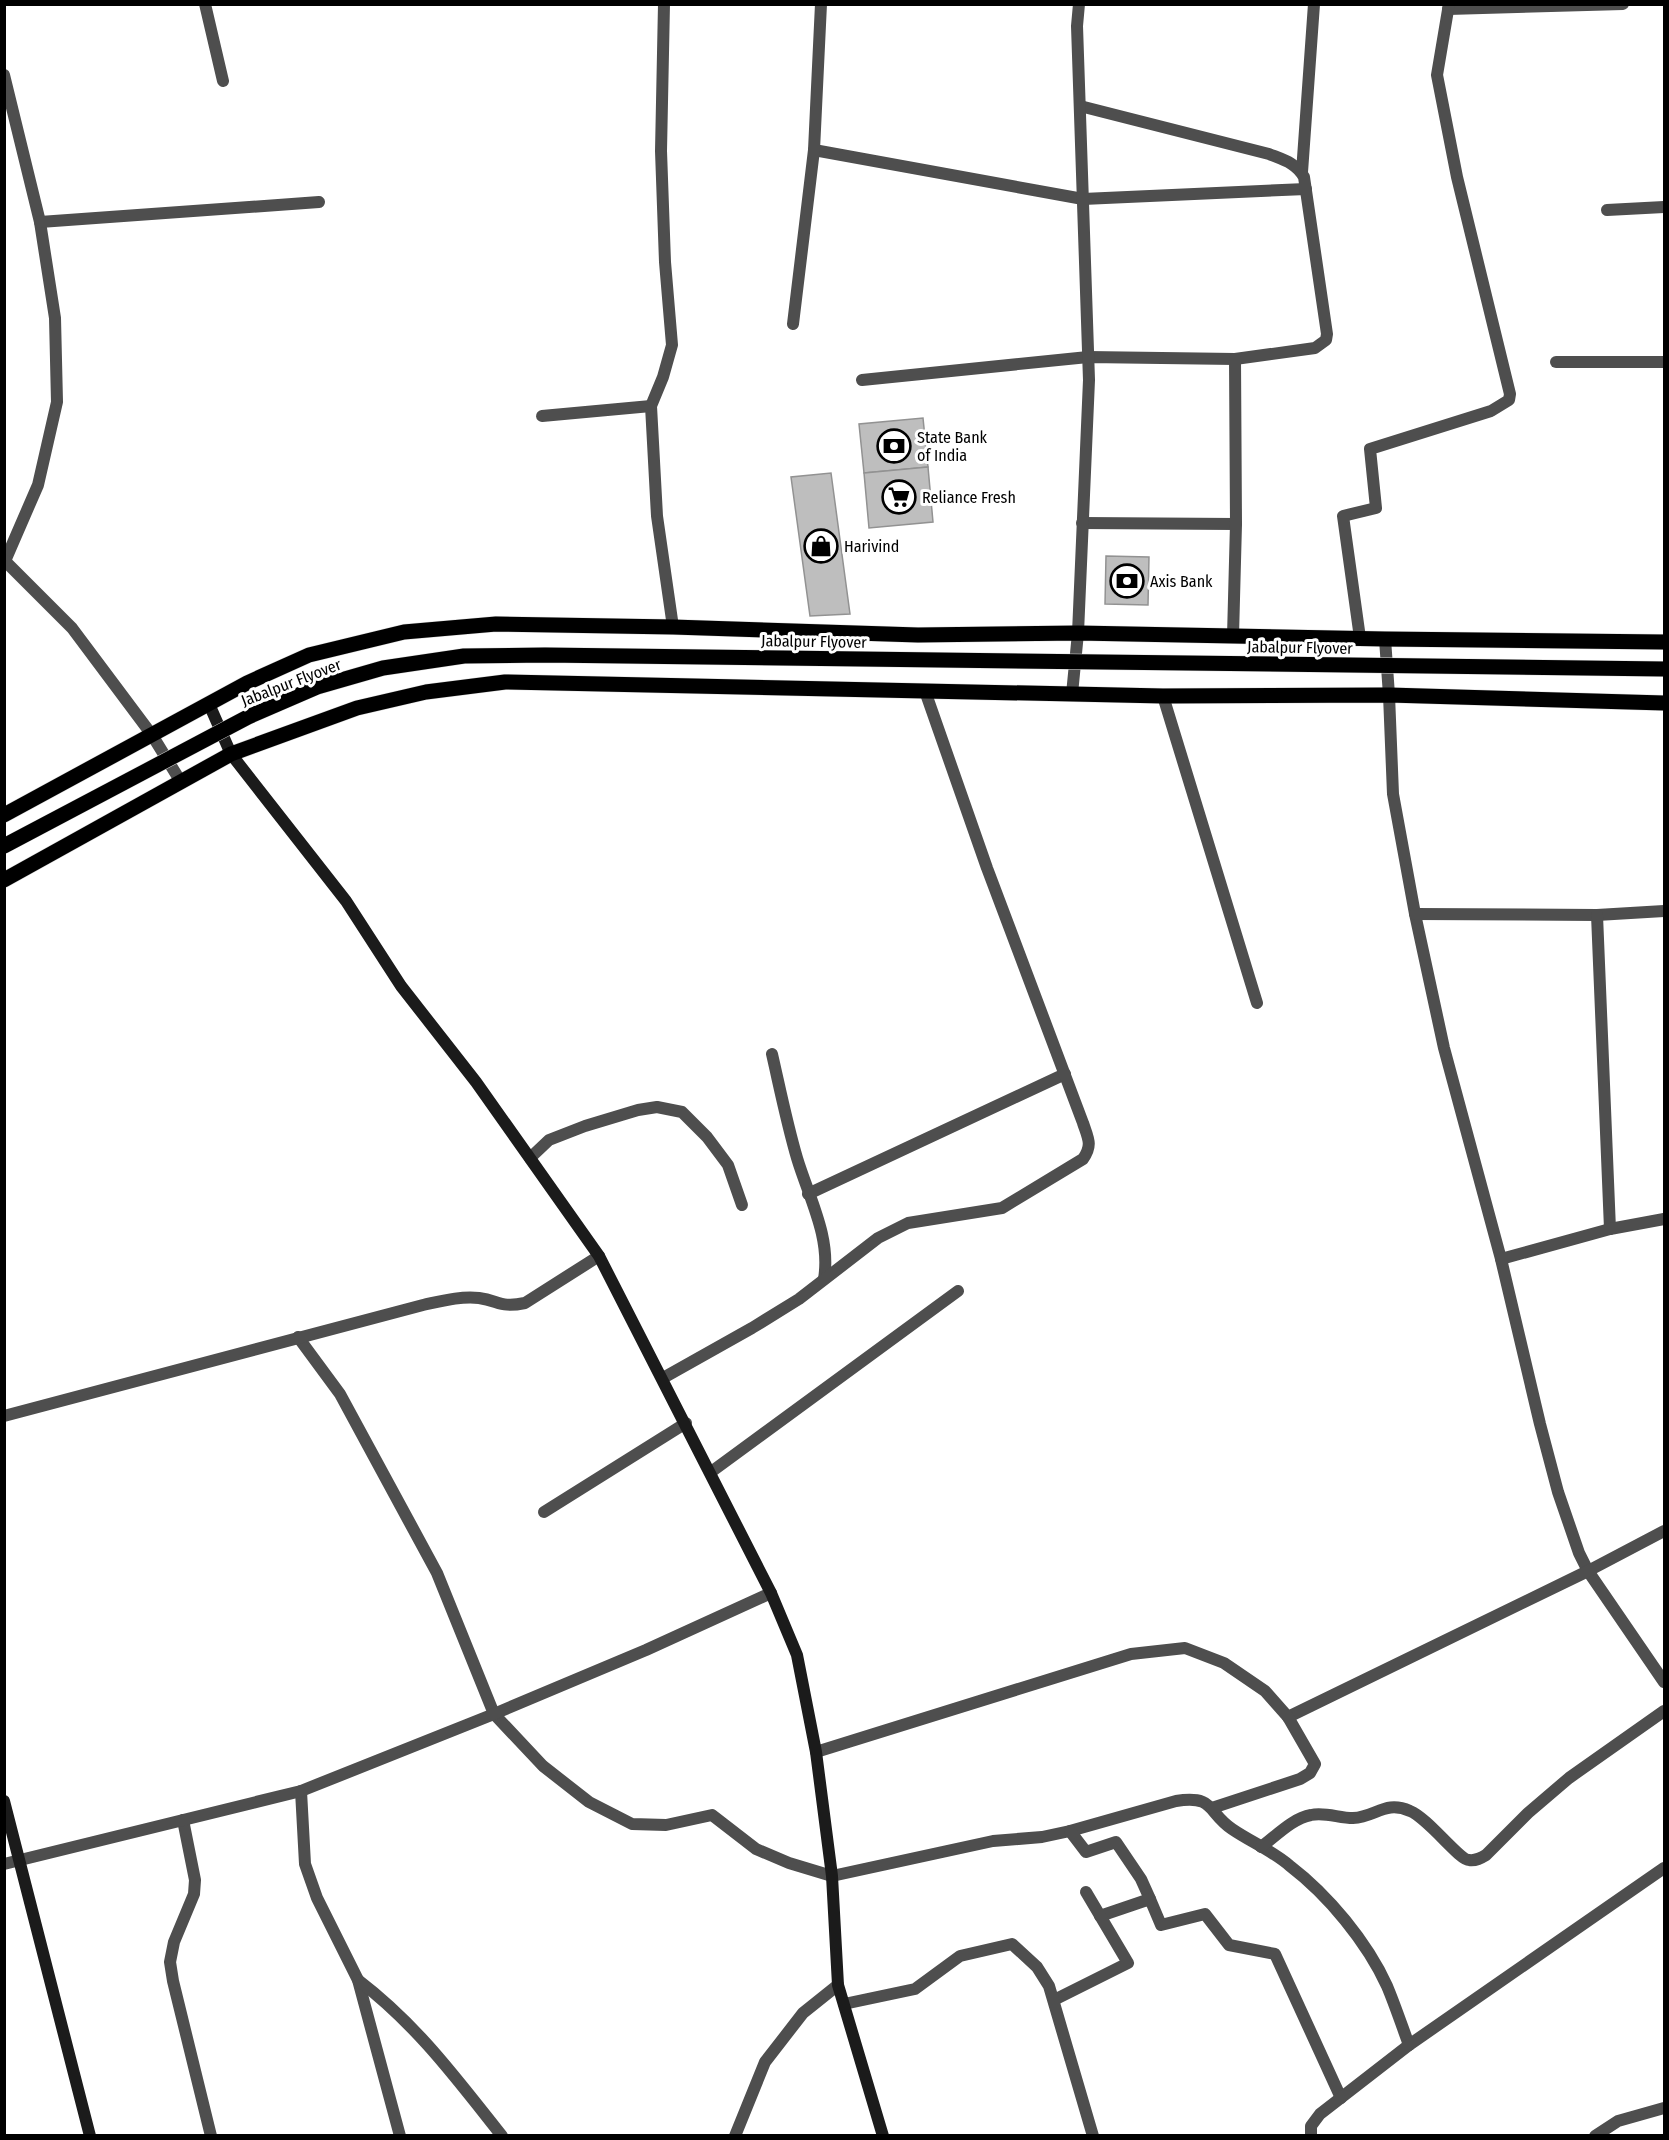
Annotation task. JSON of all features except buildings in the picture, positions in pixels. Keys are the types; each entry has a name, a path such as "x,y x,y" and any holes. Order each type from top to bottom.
{"main road":[{"path":"4,815 247,683 309,655 404,632 496,624 918,635 1078,633 1665,642"},
{"name":"Jabalpur Flyover","path":"4,846 248,717 317,687 383,668 464,656 545,655 1665,669"},
{"path":"4,880 231,754 357,708 426,692 505,682 1163,696 1389,695 1665,703"}],"street":[{"path":"205,4 223,81"},
{"path":"664,4 661,151 665,262 672,345 663,377 651,406 657,516 673,627"},
{"path":"793,324 814,150 821,4"},
{"path":"1072,694 1078,633 1089,380 1077,26 1079,4"},
{"path":"861,380 1088,357 1235,359 1315,348 1326,340 1328,334 1302,172 1314,4"},
{"path":"1360,638 1343,516 1376,508 1370,449 1491,411 1509,400 1510,394 1456,177 1437,75 1449,7 1623,4"},
{"path":"4,75 40,222 56,318 57,402 38,485 5,560 72,628 152,735 181,782"},
{"path":"1080,106 1269,154 1293,164 1302,172"},
{"path":"814,150 1083,198 1306,189"},
{"path":"40,222 319,202"},
{"path":"1607,210 1665,207"},
{"path":"1233,636 1236,524 1235,359"},
{"path":"1556,362 1665,362"},
{"path":"542,416 651,406"},
{"path":"1082,523 1236,524"},
{"path":"1385,639 1393,794 1415,914 1444,1048 1501,1259 1558,1492 1579,1553 1588,1571 1665,1682"},
{"path":"663,1378 799,1299 878,1238 908,1223 1002,1208 1083,1159 1089,1150 1089,1140 987,868 925,691"},
{"path":"1163,696 1257,1003"},
{"path":"209,704 231,754 346,901 401,986 476,1082 599,1256 771,1593 797,1655 816,1752 832,1876 838,1985 884,2136"},
{"path":"1415,914 1597,915 1665,911"},
{"path":"1597,915 1610,1229"},
{"path":"772,1054 796,1156 820,1224 825,1248 824,1279"},
{"path":"808,1194 1065,1074"},
{"path":"530,1158 549,1140 585,1126 638,1110 657,1107 682,1112 707,1137 728,1166 742,1205"},
{"path":"1501,1259 1610,1229 1665,1219"},
{"path":"4,1416 457,1297 481,1298 512,1306 525,1303 599,1256"},
{"path":"711,1472 958,1291"},
{"path":"298,1337 340,1394 437,1573 494,1714 543,1766 589,1802 633,1824 666,1825 712,1815 756,1849 789,1863 832,1876 993,1841 1042,1837 1192,1799 1204,1801 1233,1830 1290,1866 1331,1904 1365,1946 1386,1984 1409,2045"},
{"path":"544,1512 686,1423"},
{"path":"1288,1717 1588,1571 1665,1531"},
{"path":"4,1864 301,1791 646,1650 771,1593"},
{"path":"816,1752 1131,1654 1185,1648 1224,1663 1265,1691 1288,1717 1315,1764 1310,1773 1300,1779 1212,1808"},
{"path":"1261,1847 1295,1822 1311,1815 1352,1818 1396,1806 1412,1811 1440,1834 1460,1857 1468,1861 1478,1859 1486,1855 1528,1813 1569,1778 1665,1711"},
{"path":"301,1791 305,1864 317,1898 358,1980 400,2136"},
{"path":"4,1801 90,2136"},
{"path":"183,1820 195,1880 194,1894 174,1942 170,1962 211,2136"},
{"path":"1070,1831 1086,1852 1116,1842 1141,1879 1161,1925 1205,1914 1229,1945 1275,1954 1341,2098"},
{"path":"1311,2136 1311,2126 1320,2114 1409,2045 1665,1868"},
{"path":"1054,2000 1128,1963 1086,1892"},
{"path":"1100,1916 1150,1899"},
{"path":"844,2004 915,1989 960,1956 1012,1944 1037,1967 1049,1986 1093,2136"},
{"path":"358,1980 387,2002 433,2048 502,2136"},
{"path":"735,2136 765,2062 803,2013 838,1985"},
{"path":"1595,2136 1618,2121 1665,2108"}],"place":[{"name":"State Bank of India","path":"894,446"},
{"name":"Reliance Fresh","path":"899,497"},
{"name":"Harivind","path":"821,546"},
{"name":"Axis Bank","path":"1127,581"}]}
